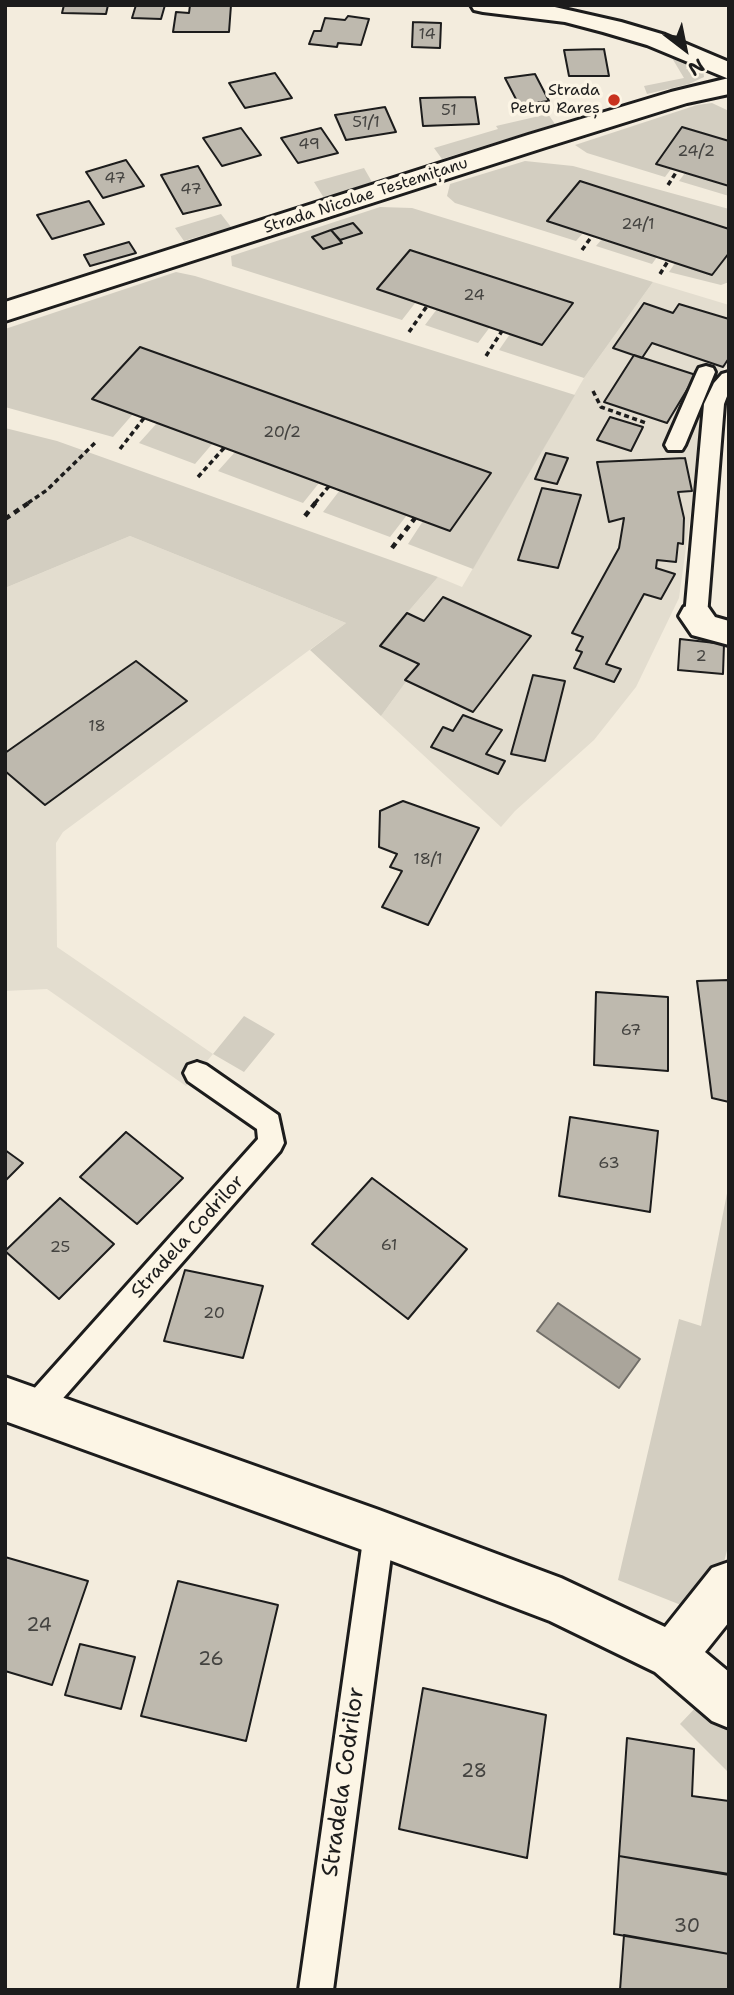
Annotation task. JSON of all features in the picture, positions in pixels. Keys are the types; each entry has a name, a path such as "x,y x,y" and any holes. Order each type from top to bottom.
{"street":[{"path":"483,5 567,10 656,40 729,71"},
{"name":"Strada Nicolae Testemițanu","path":"5,313 537,141 680,97 729,86"},
{"path":"696,616 704,626 729,633"},
{"name":"Stradela Codrilor","path":"19,1405 379,1533 561,1602 672,1655 729,1704"},
{"path":"672,1655 729,1585"}],"lane":[{"path":"677,440 706,372"},
{"path":"696,616 714,404 721,387 729,378"},
{"name":"Stradela Codrilor","path":"19,1405 271,1143 269,1124 197,1073"},
{"name":"Stradela Codrilor","path":"316,1990 379,1533"}],"path":[{"path":"668,185 677,171"},
{"path":"582,250 592,236"},
{"path":"660,274 668,261"},
{"path":"410,332 427,306"},
{"path":"486,356 502,331"},
{"path":"593,391 601,407 677,440"},
{"path":"120,449 144,418"},
{"path":"5,519 47,490 97,441"},
{"path":"198,477 224,448"},
{"path":"305,516 329,486"},
{"path":"393,548 415,518"}],"shaded area":[{"path":"669,53 692,61 703,69 704,77 689,84 647,94 644,86 684,78"},
{"path":"712,103 729,111 729,141 682,128 656,164 671,169 665,177 587,153 575,145 697,105"},
{"path":"548,114 555,124 442,159 434,148 498,129 496,126"},
{"path":"525,161 573,166 729,209 729,229 583,233 576,241 455,203 447,196 450,184"},
{"path":"364,168 372,182 324,198 314,182"},
{"path":"685,173 729,186 729,196 679,181"},
{"path":"380,207 412,208 653,282 584,378 499,350 510,334 572,302 410,250 377,289 416,302 402,320 232,266 231,256"},
{"path":"221,214 231,227 184,241 175,228"},
{"path":"602,239 657,257 652,264 596,246"},
{"path":"729,253 729,282 721,285 669,272 675,263 712,275"},
{"path":"176,272 575,395 473,569 408,544 423,521 450,531 491,473 140,347 92,398 133,414 113,437 5,407 5,329"},
{"path":"653,282 729,305 729,365 709,381 679,598 636,687 594,740 515,811 501,827 381,716 419,664 407,613 438,577 462,587 584,378"},
{"path":"437,309 490,327 478,343 425,325"},
{"path":"157,423 213,443 195,464 139,443"},
{"path":"5,428 57,441 438,577 407,613 419,664 381,716 310,650 346,623 130,536 5,588"},
{"path":"235,452 319,483 303,503 218,471"},
{"path":"340,490 407,515 390,537 323,512"},
{"path":"130,536 346,623 63,832 56,843 57,947 213,1054 186,1086 47,989 5,991 5,588"},
{"path":"244,1016 275,1034 244,1072 213,1054"},
{"path":"729,1183 729,1543 721,1573 686,1607 618,1580 679,1319 701,1326"},
{"path":"558,1303 640,1359 619,1388 537,1331"},
{"path":"699,1704 729,1733 729,1773 680,1724"}],"building":[{"path":"64,5 108,5 106,14 62,13"},
{"path":"136,5 165,5 161,19 132,18"},
{"path":"190,5 231,5 229,32 173,32 176,12 189,13"},
{"path":"348,16 369,19 361,45 338,43 337,47 309,44 314,31 321,31 325,18 345,20"},
{"path":"413,22 441,23 440,48 412,47"},
{"path":"604,49 609,76 569,76 564,50"},
{"path":"275,73 292,98 245,108 229,83"},
{"path":"535,74 549,101 519,105 505,78"},
{"path":"475,97 479,124 423,126 420,98"},
{"path":"385,107 396,132 346,140 335,115"},
{"path":"682,127 729,141 729,186 656,164"},
{"path":"241,128 261,155 222,166 203,138"},
{"path":"321,128 338,153 298,163 281,138"},
{"path":"126,160 144,186 103,198 86,172"},
{"path":"198,166 221,205 183,214 161,175"},
{"path":"580,181 729,229 729,253 712,275 547,221"},
{"path":"89,201 104,224 52,239 37,215"},
{"path":"353,223 362,233 340,240 331,230"},
{"path":"331,230 342,243 323,249 312,237"},
{"path":"129,242 136,253 90,266 84,255"},
{"path":"410,250 573,303 542,345 377,289"},
{"path":"644,303 673,313 679,304 729,319 729,358 723,367 652,343 642,358 613,348"},
{"path":"140,347 491,473 450,531 92,399"},
{"path":"634,355 696,375 667,423 604,402"},
{"path":"610,417 643,427 631,451 597,440"},
{"path":"546,453 568,458 557,484 535,479"},
{"path":"685,458 692,491 678,492 684,518 683,544 678,543 676,562 657,560 656,568 675,574 661,599 644,594 606,664 621,669 614,682 574,668 582,652 576,650 583,637 572,633 619,548 624,518 609,522 597,462"},
{"path":"542,488 581,495 558,568 518,560"},
{"path":"443,597 531,636 473,712 405,680 419,664 380,646 407,613 424,621"},
{"path":"680,639 724,644 723,674 678,670"},
{"path":"136,661 187,701 45,805 5,771 5,753"},
{"path":"533,675 565,681 545,761 511,754"},
{"path":"463,715 502,730 486,754 505,761 498,774 431,747 443,727 453,731"},
{"path":"403,801 479,828 428,925 382,907 402,871 390,867 397,854 379,847 380,811"},
{"path":"729,980 729,1102 712,1098 697,981"},
{"path":"596,992 668,997 668,1071 594,1065"},
{"path":"570,1117 658,1131 650,1212 559,1196"},
{"path":"126,1132 183,1178 137,1224 80,1177"},
{"path":"5,1150 23,1163 5,1181"},
{"path":"372,1178 467,1249 408,1319 312,1244"},
{"path":"60,1198 114,1244 59,1299 5,1251"},
{"path":"185,1270 263,1286 243,1358 164,1341"},
{"path":"5,1557 88,1581 52,1685 5,1671"},
{"path":"178,1581 278,1605 246,1741 141,1716"},
{"path":"80,1644 135,1657 121,1709 65,1695"},
{"path":"423,1688 546,1715 527,1858 399,1829"},
{"path":"627,1738 694,1749 692,1796 729,1801 729,1874 619,1856"},
{"path":"619,1856 729,1875 729,1954 614,1934"},
{"path":"624,1935 729,1954 729,1990 620,1990"}],"place":[{"name":"Strada Petru Rareș","path":"614,100"}]}
